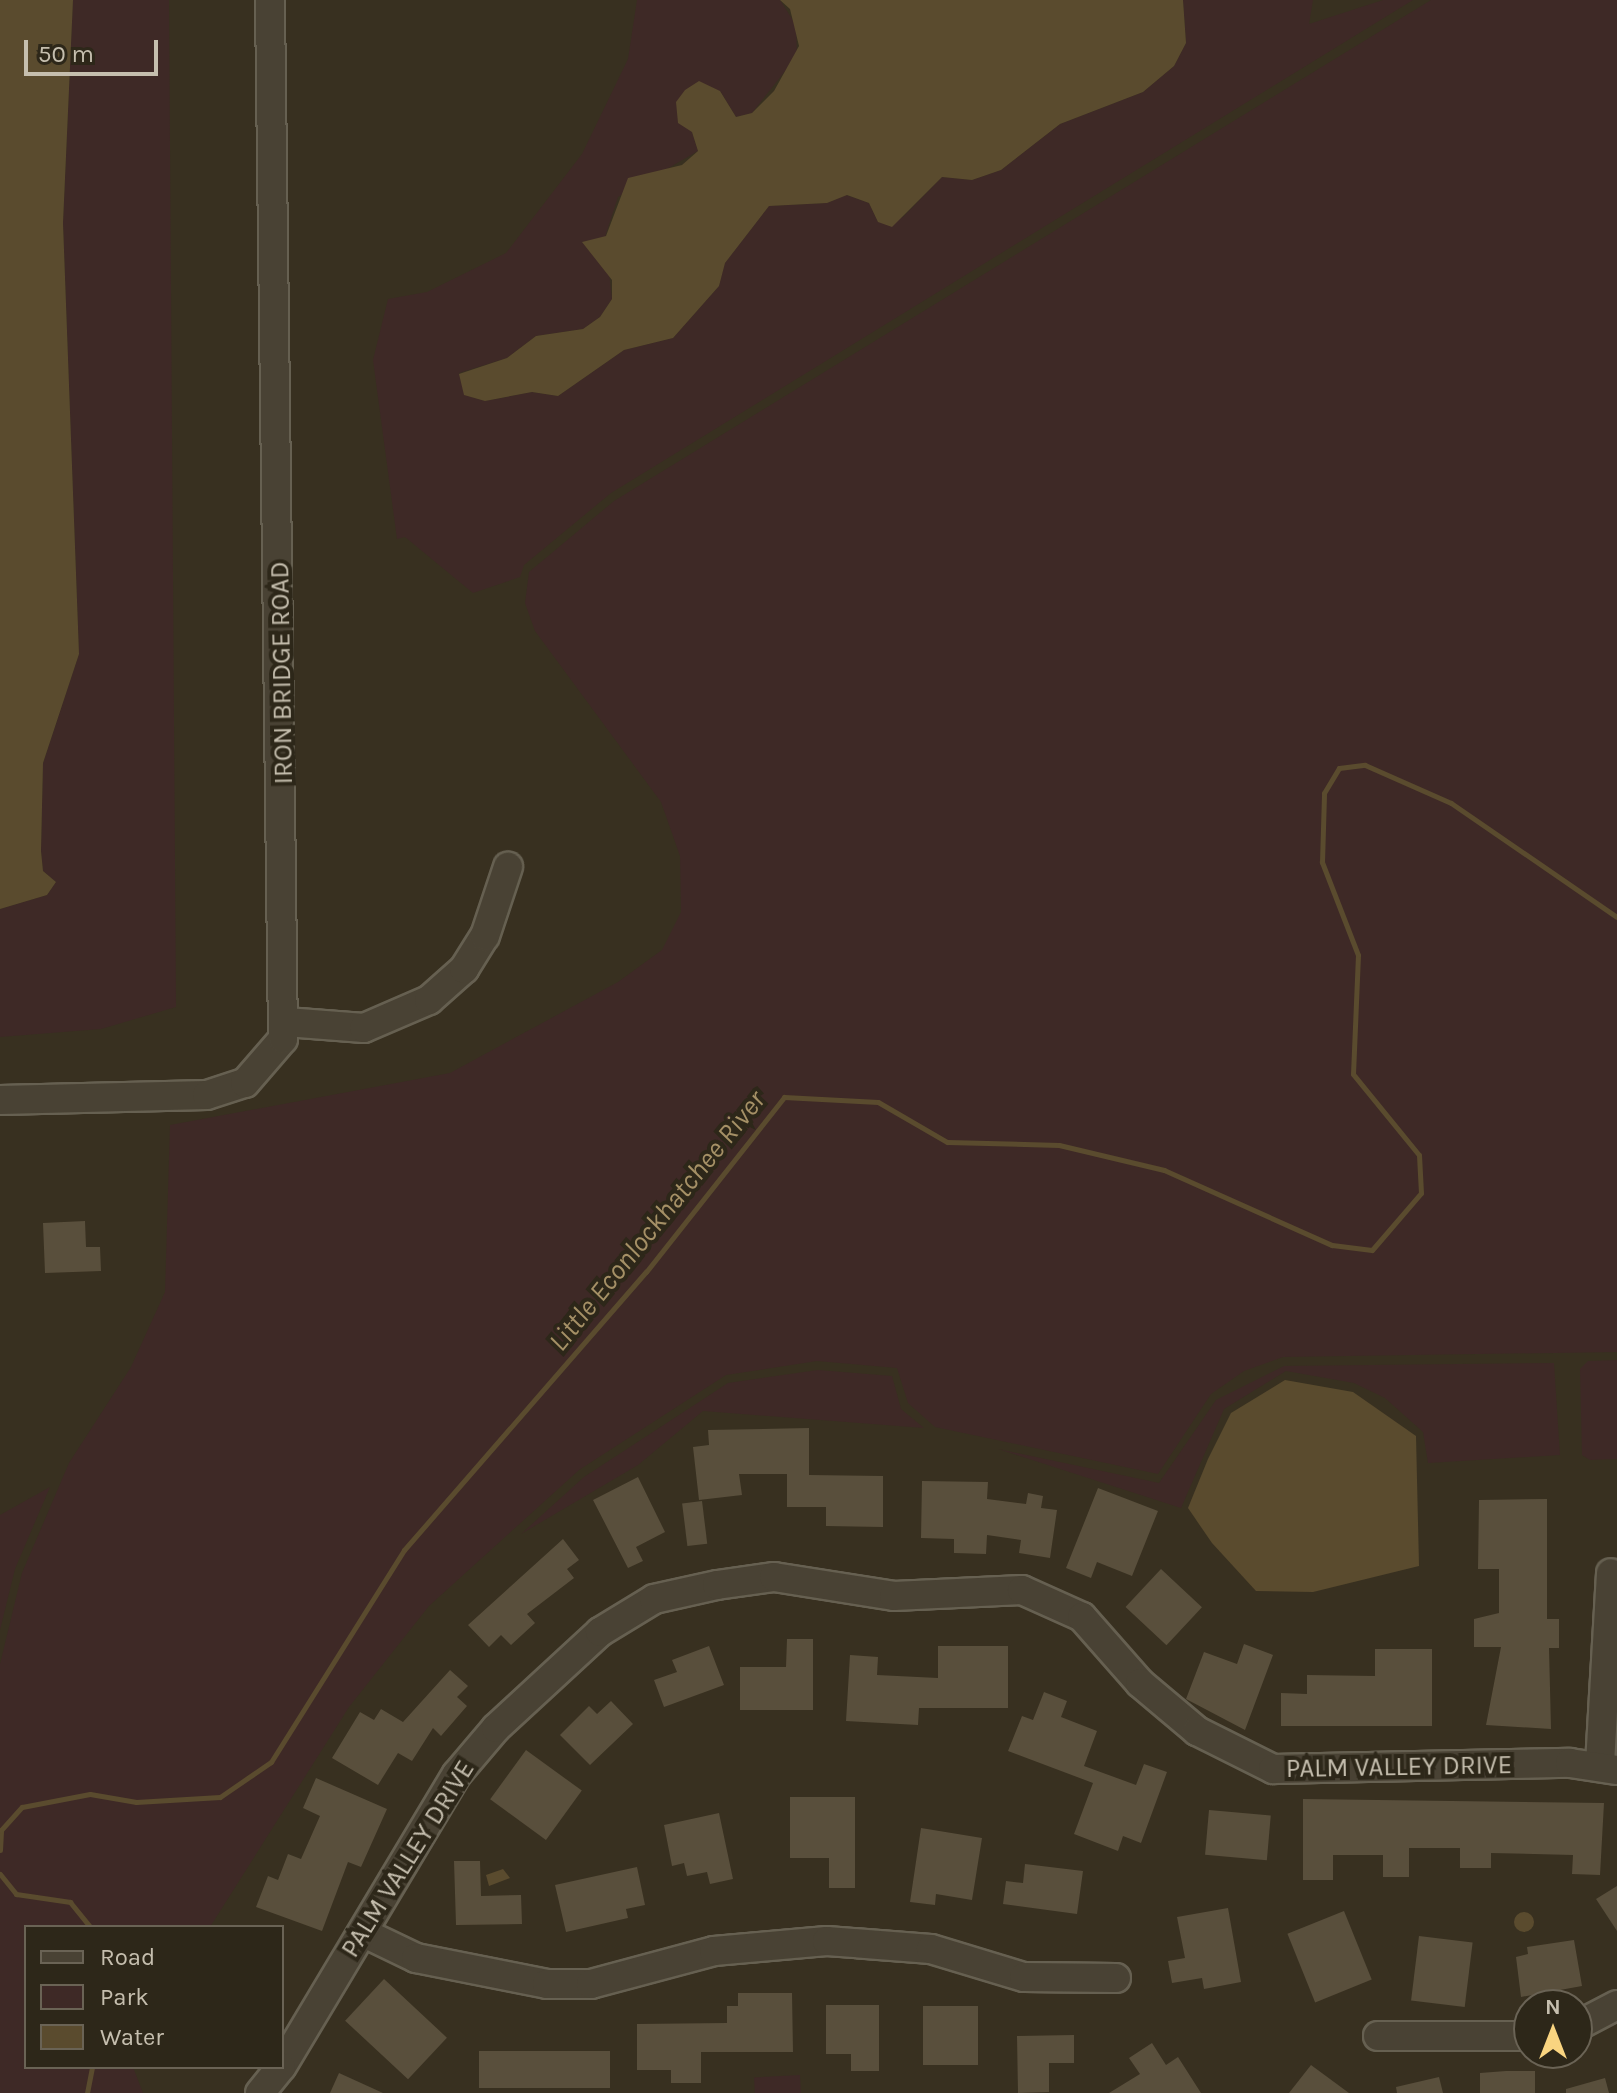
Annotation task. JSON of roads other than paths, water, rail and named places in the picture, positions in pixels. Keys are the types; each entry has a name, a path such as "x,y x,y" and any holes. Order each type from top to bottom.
{"street":[{"name":"IRON BRIDGE ROAD","path":"0,1100 207,1095 245,1083 266,1066 286,1022 270,0"},
{"path":"286,1022 364,1028 429,1000 464,969 485,936 508,867"},
{"path":"1609,1767 1611,1573"},
{"name":"PALM VALLEY DRIVE","path":"284,2063 457,1774 578,1651 654,1599 774,1577 894,1596 1022,1590 1051,1600 1082,1617 1113,1656 1197,1731 1273,1769 1609,1767"},
{"path":"364,1933 416,1958 547,1984 591,1984 714,1951 827,1941 931,1949 1024,1977 1116,1978"},
{"path":"1593,2018 1617,2005"},
{"path":"1378,2036 1513,2036"},
{"name":"PALM VALLEY DRIVE","path":"260,2093 280,2069"}],"water":[{"path":"0,0 73,0 63,223 79,654 43,763 43,871 56,882 47,895 0,909"},
{"path":"780,0 1183,0 1186,43 1174,66 1143,92 1060,124 1001,170 972,180 942,177 892,227 878,222 869,203 847,195 827,203 769,206 725,263 719,286 673,338 624,350 558,396 532,392 485,401 464,395 459,374 507,358 536,336 583,329 600,317 612,299 612,280 582,242 606,236 628,178 682,165 698,151 692,132 678,123 676,102 685,90 699,81 720,91 736,117 752,113 774,91 799,46 790,9"},
{"path":"1285,1380 1353,1392 1416,1436 1419,1566 1313,1592 1256,1591 1212,1543 1188,1508 1208,1459 1231,1413"},
{"path":"503,1869 510,1878 489,1886 486,1875"},
{"path":"1524,1912 1531,1915 1534,1922 1531,1929 1524,1932 1517,1929 1514,1922 1517,1915"}],"waterway":[{"name":"Little Econlockhatchee River","path":"0,1850 1,1830 22,1807 90,1794 136,1802 220,1797 271,1762 404,1550 646,1272 784,1097 878,1102 947,1142 1059,1145 1164,1170 1332,1245 1372,1250 1421,1193 1419,1155 1353,1074 1358,955 1322,862 1324,793 1339,768 1365,765 1451,803 1617,917"},
{"name":"Little Econlockhatchee River","path":"0,1874 16,1894 70,1902 88,1925"},
{"name":"Little Econlockhatchee River","path":"87,2093 92,2069"}]}
